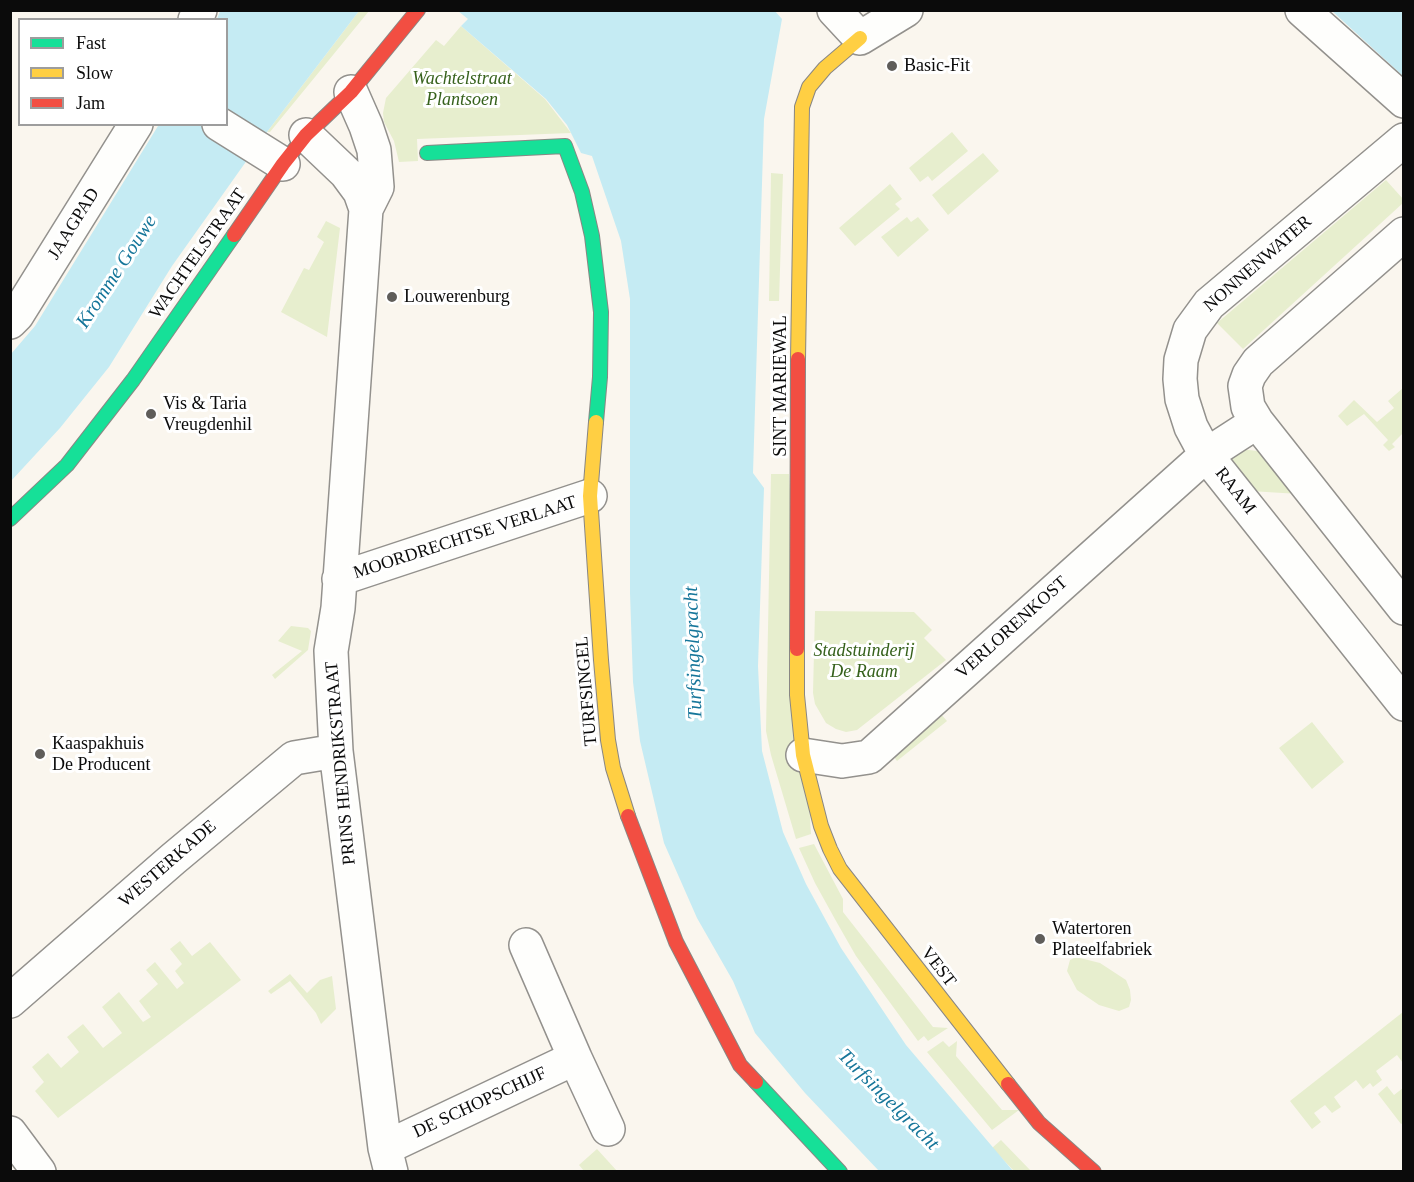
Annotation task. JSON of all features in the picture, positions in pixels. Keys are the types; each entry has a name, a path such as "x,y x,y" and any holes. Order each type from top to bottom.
{"street":[{"name":"WACHTELSTRAAT","path":"10,519 67,465 133,380 270,157 306,135 351,92 418,10"},
{"path":"834,10 860,38 906,10"},
{"path":"1302,10 1404,101"},
{"name":"SINT MARIEWAL","path":"803,755 797,695 802,107 808,87 825,68 860,38"},
{"name":"PRINS HENDRIKSTRAAT","path":"351,92 374,150 376,187 366,209 339,579 331,651 336,751 388,1160"},
{"name":"JAAGPAD","path":"10,322 17,315 135,126"},
{"path":"222,126 270,157"},
{"path":"306,135 346,173 360,192 366,209"},
{"name":"NONNENWATER","path":"1206,455 1191,427 1182,399 1179,379 1180,360 1190,330 1209,304 1404,140"},
{"name":"TURFSINGEL","path":"427,153 564,146 582,192 592,236 601,312 600,377 590,496 608,740 613,768 650,880 676,942 740,1065 840,1172"},
{"path":"1404,234 1258,362 1245,386 1248,407 1257,422 1404,608"},
{"name":"RAAM","path":"1257,422 1206,455 1404,704"},
{"name":"VERLORENKOST","path":"803,755 842,761 869,757 1206,455"},
{"name":"MOORDRECHTSE VERLAAT","path":"339,579 590,496"},
{"name":"WESTERKADE","path":"10,1001 173,859 294,758 336,751"},
{"name":"VEST","path":"803,755 821,826 840,868 956,1020 1039,1122 1094,1172"},
{"path":"526,945 608,1129"},
{"name":"DE SCHOPSCHIJF","path":"388,1160 575,1058"},
{"path":"10,1133 39,1172"}],"green space":[{"path":"359,11 369,11 270,132 267,132"},
{"name":"Wachtelstraat Plantsoen","path":"461,26 545,99 571,133 417,139 418,161 399,162 394,141 384,122 386,98 436,40 444,46"},
{"path":"952,132 968,151 932,181 928,176 920,182 909,168"},
{"path":"983,153 999,171 948,215 932,195"},
{"path":"771,173 783,174 779,301 769,301"},
{"path":"1386,180 1403,199 1403,203 1243,349 1217,323"},
{"path":"890,184 902,199 895,204 900,209 855,246 839,228"},
{"path":"907,217 911,222 918,217 929,230 898,257 881,237"},
{"path":"326,221 340,228 327,337 281,312 304,268 309,270 324,242 317,237"},
{"path":"1403,388 1403,433 1392,444 1395,447 1389,451 1383,445 1388,440 1364,414 1347,426 1338,416 1354,400 1377,422 1394,408 1388,401"},
{"path":"1241,449 1265,452 1299,494 1250,491 1232,466 1231,458"},
{"path":"771,474 789,474 811,834 796,839 766,731"},
{"name":"Stadstuinderij De Raam","path":"815,611 914,612 932,630 924,638 946,660 857,730 846,732 836,729 826,723 815,704 813,693"},
{"path":"291,626 308,628 311,631 308,650 275,679 272,675 302,651 278,641"},
{"path":"940,713 947,721 897,761 891,753"},
{"path":"1312,722 1344,762 1312,789 1279,748"},
{"path":"814,844 843,899 843,912 933,1027 948,1028 928,1041 924,1036 918,1041 856,956 815,883 799,848"},
{"path":"180,941 192,956 210,942 241,980 58,1118 35,1091 44,1082 32,1067 48,1053 61,1068 79,1052 67,1037 83,1024 103,1048 122,1033 102,1007 119,992 143,1022 151,1017 139,1001 158,984 146,970 155,962 177,989 184,983 175,971 182,964 170,949"},
{"path":"1076,957 1100,963 1126,980 1130,990 1129,1007 1119,1011 1099,1005 1077,990 1067,971 1070,960"},
{"path":"290,974 307,993 320,980 332,976 336,1009 321,1024 316,1013 290,981 271,994 268,991"},
{"path":"1403,1012 1403,1063 1397,1055 1376,1071 1382,1080 1373,1087 1370,1083 1363,1089 1356,1080 1334,1097 1341,1107 1332,1113 1325,1105 1314,1113 1321,1122 1312,1129 1290,1101"},
{"path":"943,1041 949,1047 957,1041 956,1056 1002,1110 1019,1110 992,1130 927,1052"},
{"path":"1387,1086 1394,1095 1403,1088 1403,1123 1401,1124 1378,1094"},
{"path":"1001,1140 1031,1171 1014,1171 992,1148"},
{"path":"597,1149 617,1171 584,1171 579,1165"}],"water":[{"name":"Turfsingelgracht","path":"774,10 782,19 764,119 753,473 764,488 758,666 762,751 783,832 806,884 841,948 906,1045 1013,1171 879,1171 805,1093 755,1033 733,981 697,918 664,843 640,741 633,682 630,593 630,299 621,241 592,156 581,153 567,125 546,99 461,26 468,19 458,11"},
{"name":"Kromme Gouwe","path":"220,11 359,11 267,132 172,266 109,367 60,428 11,481 11,354 35,326 158,126 228,126 228,18 217,18"},
{"path":"1332,11 1403,11 1403,76"}],"traffic: fast":[{"path":"427,153 565,146 582,192 592,236 601,312 600,377 596,422"},
{"path":"10,519 67,465 133,380 234,235"},
{"path":"756,1082 840,1172"}],"traffic: slow":[{"path":"798,359 802,107 809,87 825,68 860,38"},
{"path":"596,422 590,496 601,660 608,740 613,768 628,816"},
{"path":"797,649 797,695 803,755 821,826 830,849 840,869 1008,1084"}],"traffic: jam":[{"path":"234,235 306,135 351,92 418,10"},
{"path":"797,649 798,359"},
{"path":"628,816 676,942 740,1065 756,1082"},
{"path":"1008,1084 1039,1123 1094,1172"}],"place":[{"name":"Basic-Fit","path":"892,66"},
{"name":"Louwerenburg","path":"392,297"},
{"name":"Vis & Taria Vreugdenhil","path":"151,414"},
{"name":"Kaaspakhuis De Producent","path":"40,754"},
{"name":"Watertoren Plateelfabriek","path":"1040,939"}]}
